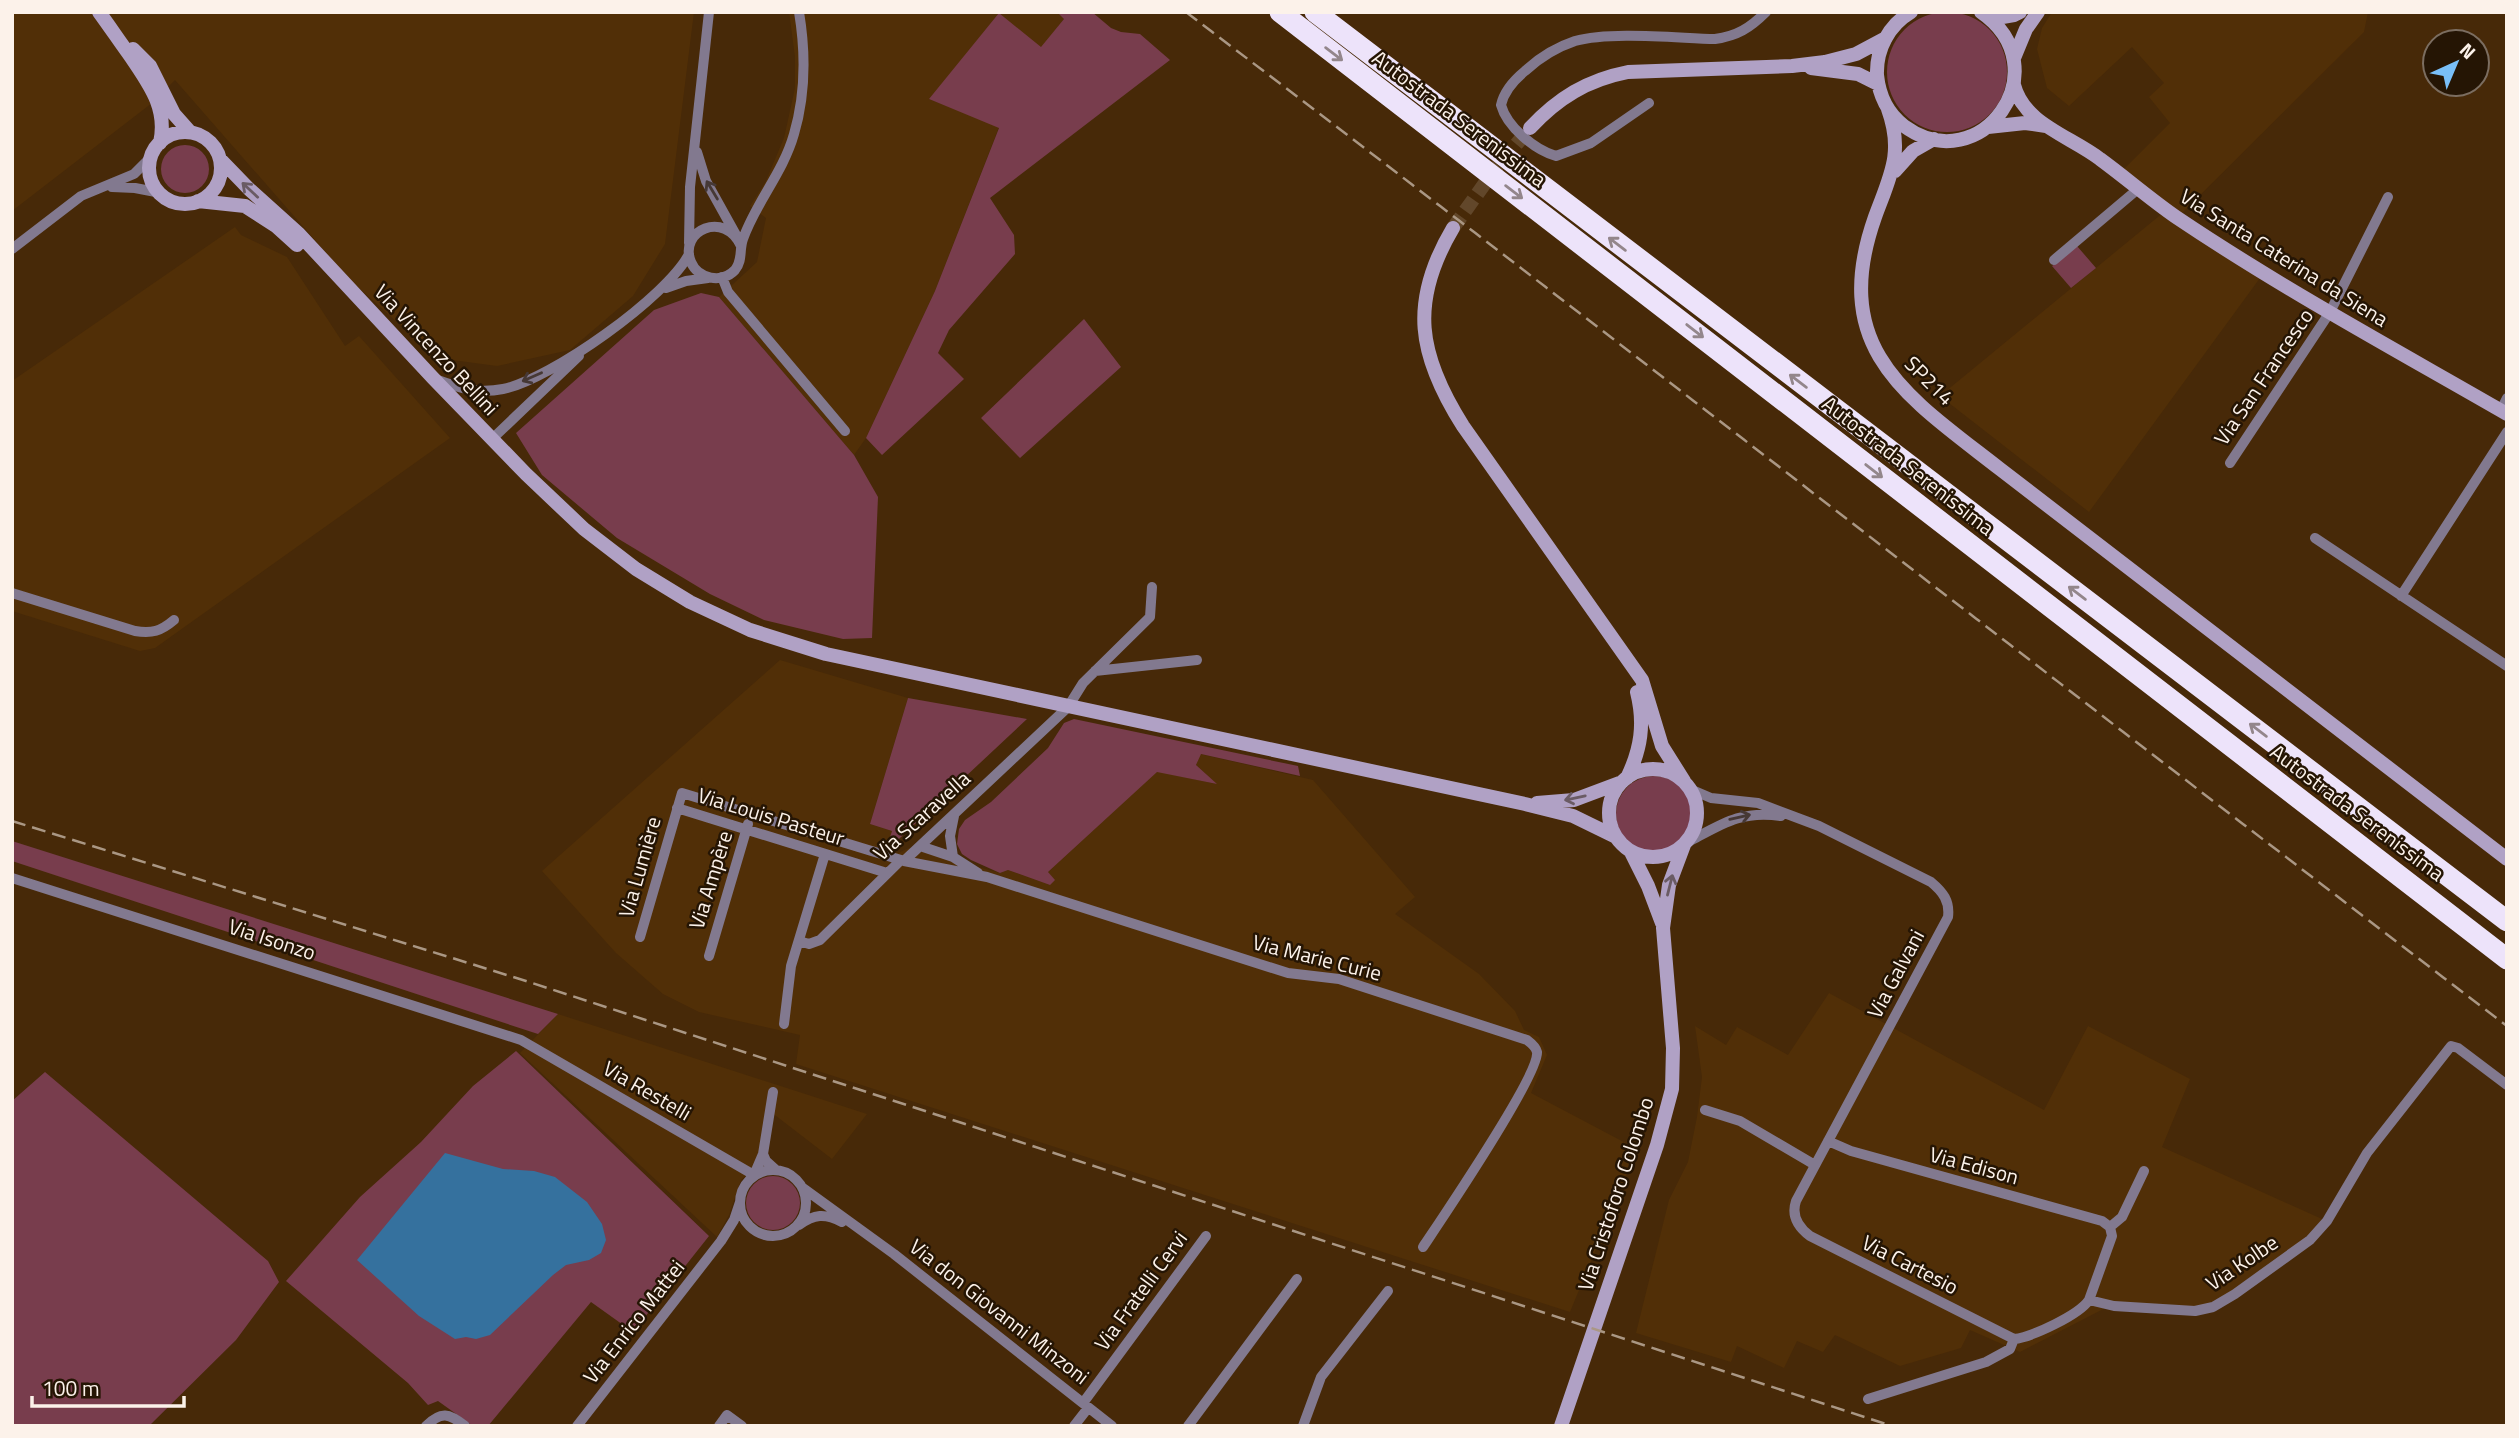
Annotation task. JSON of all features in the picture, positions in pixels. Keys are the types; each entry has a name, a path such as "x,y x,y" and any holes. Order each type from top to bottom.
{"highway":[{"name":"Autostrada Serenissima","path":"1280,12 2507,958"},
{"name":"Autostrada Serenissima","path":"1315,12 2507,921"}],"street":[{"name":"Via Vincenzo Bellini","path":"99,12 155,95 162,126 160,143"},
{"path":"709,12 689,202 689,250 696,270 716,278 845,431"},
{"path":"654,295 677,284 716,278 734,270 739,263 739,242 776,179 800,110 805,57 799,12"},
{"path":"1649,103 1591,143 1556,156 1542,149 1512,126 1505,118 1500,105 1508,88 1527,69 1543,57 1574,41 1597,37 1729,37 1745,31 1766,12"},
{"path":"1888,12 1892,20 1880,52 1878,84 1888,109 1899,122 1913,132 1950,141 1970,137 1988,127 2009,101 2014,85 2014,58 2010,44 1986,16"},
{"path":"1530,128 1558,100 1590,82 1611,75 1640,71 1792,66 1847,58 1888,34 1911,12"},
{"path":"1986,16 2014,15 2020,12"},
{"path":"2014,58 2026,29 2038,12"},
{"name":"Via Vincenzo Bellini","path":"114,31 150,66 174,114 190,132 203,136 211,143 220,159 299,234 433,378 557,505 605,546 663,587 720,617 777,640 826,654 1525,804"},
{"path":"1792,66 1858,74 1878,84"},
{"name":"Via Santa Caterina da Siena","path":"2014,85 2022,106 2048,126 2084,147 2195,229 2330,312 2505,407"},
{"name":"SP214","path":"1888,109 1896,148 1890,178 1875,217 1863,264 1863,310 1869,334 1890,375 1906,394 2000,469 2507,859"},
{"name":"Via Santa Caterina da Siena","path":"1988,127 2025,123 2048,126"},
{"path":"12,249 82,196 134,174 151,157 160,143 175,133 190,132"},
{"path":"696,139 702,171 724,211 728,226 739,242"},
{"name":"SP214","path":"1890,178 1913,150 1934,139"},
{"path":"151,157 151,176 161,193"},
{"path":"196,201 215,188 221,173 220,159"},
{"path":"106,187 135,188 161,193"},
{"path":"2054,260 2138,189"},
{"name":"Via Vincenzo Bellini","path":"161,193 180,203 196,201 236,203 244,206 276,226 351,290"},
{"name":"Via San Francesco","path":"2230,463 2330,312 2388,197"},
{"path":"724,211 736,220 752,216"},
{"path":"492,439 591,344 654,295 679,270 693,238 706,227 728,226 752,216"},
{"path":"1453,228 1434,264 1425,306 1427,349 1433,372 1463,426 1642,680 1662,746 1696,801 1698,815 1695,829 1686,843 1673,853 1645,857 1631,852 1616,837 1573,816 1525,804"},
{"path":"433,378 467,390 507,388 544,372 591,344"},
{"path":"2401,596 2507,432"},
{"path":"2315,538 2507,666"},
{"name":"Via Scaravella","path":"799,941 809,944 820,940 887,873 920,846 1068,707 1083,683 1150,617 1152,587"},
{"path":"12,593 135,631 151,633 174,621"},
{"path":"1095,671 1197,660"},
{"path":"1616,837 1610,823 1609,808 1614,793 1625,779 1642,737 1634,670"},
{"path":"1525,804 1574,800 1641,771 1656,769 1671,773 1687,785"},
{"name":"Via Galvani","path":"1687,785 1711,798 1758,803 1865,847 1931,882 1941,890 1948,903 1948,917 1796,1201 1796,1218"},
{"name":"Via Louis Pasteur","path":"887,873 677,808 682,793 902,861"},
{"name":"Via Lumière","path":"640,937 677,808"},
{"path":"953,857 950,836 954,814"},
{"name":"Via Galvani","path":"1686,843 1724,822 1745,815 1771,814 1798,819"},
{"name":"Via Ampère","path":"709,956 751,815"},
{"path":"784,1024 791,966 834,840"},
{"name":"Via Cristoforo Colombo","path":"1561,1426 1657,1145 1672,1089 1674,1048 1663,928 1669,885 1686,843"},
{"path":"920,846 953,857 987,877"},
{"name":"Via Cristoforo Colombo","path":"1631,852 1648,886 1663,928"},
{"name":"Via Marie Curie","path":"902,861 987,877 1288,973 1339,979 1534,1045 1537,1052 1535,1062 1518,1096 1423,1247"},
{"name":"Via Isonzo","path":"12,878 521,1040"},
{"name":"Via Restelli","path":"521,1040 754,1175"},
{"name":"Via Kolbe","path":"2089,1300 2114,1306 2187,1311 2220,1303 2318,1231 2333,1214 2368,1153 2446,1049 2454,1046 2507,1085"},
{"path":"754,1175 763,1154 773,1092"},
{"path":"1705,1110 1740,1121 1815,1165"},
{"name":"Via Edison","path":"1828,1141 1850,1152 2102,1221 2109,1227"},
{"path":"721,1241 733,1232 741,1230 777,1236 796,1227 806,1210 803,1188 795,1178 776,1170 763,1154"},
{"path":"757,1233 743,1218 740,1202 746,1183 754,1175 765,1170 776,1170"},
{"path":"1868,1399 1986,1362 2010,1349 2014,1339 2024,1338 2077,1312 2089,1300 2112,1236 2109,1227 2122,1217 2144,1171"},
{"name":"Via don Giovanni Minzoni","path":"803,1188 1006,1339 1112,1426"},
{"name":"Via Enrico Mattei","path":"577,1426 721,1241 734,1220 740,1202"},
{"name":"Via don Giovanni Minzoni","path":"796,1227 815,1216 824,1215 860,1231"},
{"name":"Via Cartesio","path":"1796,1218 1803,1231 1810,1236 2014,1339"},
{"name":"Via Fratelli Cervi","path":"1074,1426 1086,1405 1206,1236"},
{"path":"1188,1426 1297,1279"},
{"path":"1303,1426 1321,1377 1388,1291"},
{"path":"426,1426 434,1418 444,1414 452,1415 465,1426"},
{"path":"719,1426 727,1415 742,1426"}],"shaded area":[{"path":"12,12 694,12 665,244 633,296 570,350 497,366 437,358 349,279 175,80 152,103 12,211"},
{"path":"789,12 1057,12 1064,19 1042,48 929,99 999,127 935,291 866,438 854,455 719,297 757,262 766,218 750,206 765,183 784,138 795,88 795,57"},
{"path":"1057,12 1092,12 1111,28 1140,34 1170,60 990,198 1014,235 1015,254 949,330 938,353 964,379 882,455 866,438 935,291 999,128 929,99 999,13 1041,47 1064,19"},
{"path":"1947,12 1970,16 1989,30 2003,49 2007,72 2003,95 1989,114 1970,128 1947,132 1924,128 1905,114 1891,95 1887,72 1891,49 1905,30 1924,16"},
{"path":"2052,12 2368,12 2364,32 2179,216 2122,171 2170,123 2149,97 2164,83 2132,47 2069,106 2047,88 2037,49 2042,28"},
{"path":"185,145 194,146 202,152 208,160 208,178 202,186 194,192 185,193 176,192 168,186 162,178 161,169 162,160 168,152 176,146"},
{"path":"2164,212 2260,278 2089,512 1940,396"},
{"path":"235,227 241,235 287,257 345,346 359,336 450,438 155,648 140,651 12,611 12,381"},
{"path":"2077,246 2096,268 2071,288 2052,266"},
{"path":"701,293 719,297 854,455 878,497 872,638 843,639 764,620 710,594 617,538 542,475 516,433 654,310"},
{"path":"1084,319 1121,367 1020,458 981,418"},
{"path":"780,660 908,698 870,824 892,831 886,852 898,853 909,848 1000,873 1008,870 1050,885 1048,872 1157,771 1216,784 1196,765 1200,754 1313,780 1415,897 1395,914 1479,974 1515,1011 1524,1030 1539,1037 1547,1055 1531,1093 1637,1149 1570,1312 796,1064 800,1035 699,1012 663,994 616,953 542,871"},
{"path":"908,698 1027,719 885,852 892,831 870,824"},
{"path":"1074,719 1298,766 1300,776 1201,754 1196,765 1217,784 1157,772 1048,872 1055,880 1050,885 1008,870 1000,873 962,854 957,844 959,829 965,820 991,802 1048,748 1064,723"},
{"path":"1654,776 1668,779 1681,787 1689,800 1692,814 1689,828 1681,841 1668,849 1654,852 1640,849 1627,841 1619,828 1616,814 1619,800 1627,787 1640,779"},
{"path":"12,841 558,1014 538,1034 12,861"},
{"path":"1829,993 2044,1110 2088,1026 2190,1079 2162,1147 2322,1219 2308,1238 2225,1297 2201,1307 2115,1303 2020,1352 1970,1330 1961,1348 1900,1366 1835,1335 1823,1352 1797,1341 1784,1368 1737,1346 1731,1362 1636,1333 1669,1200 1688,1162 1697,1117 1702,1077 1695,1026 1726,1045 1737,1027 1788,1055"},
{"path":"558,1014 867,1114 832,1159 767,1109 759,1152 752,1170 741,1180 729,1215 717,1237 520,1053"},
{"path":"516,1051 709,1236 633,1332 591,1302 488,1426 473,1426 438,1401 428,1405 408,1383 286,1281 360,1197 421,1142 473,1086"},
{"path":"45,1072 268,1261 279,1282 236,1340 149,1426 12,1426 12,1101"},
{"path":"773,1176 792,1184 800,1203 792,1222 773,1230 754,1222 746,1203 754,1184"}],"water":[{"path":"445,1153 503,1169 534,1171 555,1177 587,1202 602,1224 606,1240 601,1253 589,1260 566,1265 490,1335 476,1339 455,1339 419,1316 357,1260"}],"tunnel":[{"path":"1453,228 1493,172 1530,128"}],"railway":[{"path":"1186,12 2507,1026"},
{"path":"12,821 526,981 1892,1426"}]}
